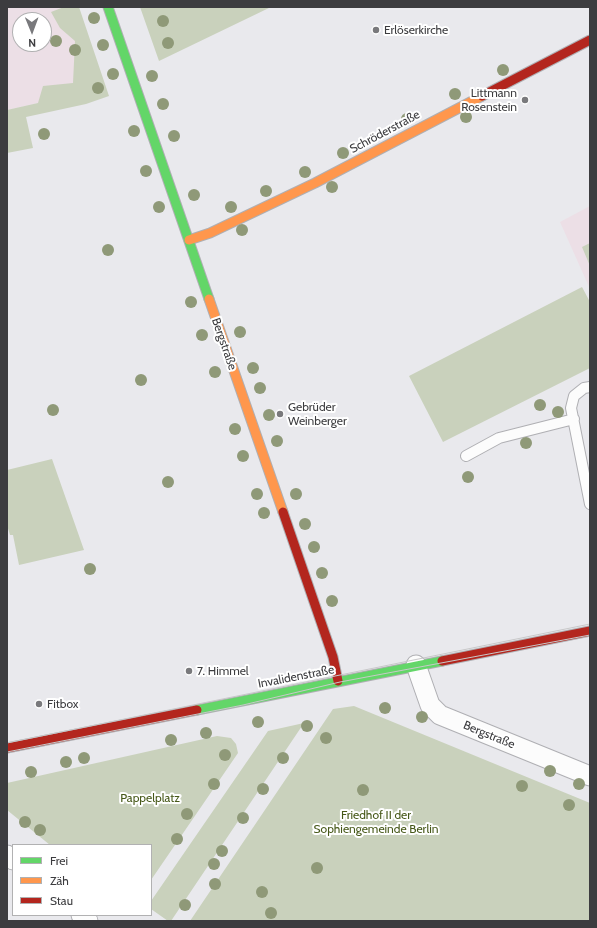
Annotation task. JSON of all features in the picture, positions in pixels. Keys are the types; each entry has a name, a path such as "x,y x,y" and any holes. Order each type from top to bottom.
{"street":[{"name":"Bergstraße","path":"108,7 333,657 338,681"},
{"name":"Schröderstraße","path":"189,240 217,229 315,183 590,40"},
{"name":"Invalidenstraße","path":"7,748 590,631"},
{"name":"Bergstraße","path":"416,665 430,705 440,715 590,776"}],"lane":[{"path":"590,387 584,388 574,396 571,408 590,504"},
{"path":"466,456 499,438 574,419"}],"shaded area":[{"path":"7,7 79,7 83,93 7,110"},
{"path":"590,206 590,289 560,222"}],"green space":[{"path":"64,7 79,7 109,96 86,104 26,117 33,148 7,153 7,110 38,103 43,86 73,83 75,41 60,28 51,12"},
{"path":"140,7 271,7 159,61"},
{"path":"590,243 590,266 582,247"},
{"path":"582,287 590,302 590,368 443,442 409,376"},
{"path":"52,459 84,550 19,565 13,535 10,535 7,525 7,470"},
{"name":"Friedhof II der Sophiengemeinde Berlin","path":"354,706 590,803 590,921 190,921 333,709"},
{"path":"304,723 171,921 168,921 152,910 152,900 268,731"},
{"name":"Pappelplatz","path":"217,736 231,738 236,744 238,753 152,879 152,844 49,844 7,810 7,783"}],"tram line":[{"path":"7,743 590,624"},
{"path":"7,752 243,705 340,682 590,635"}],"traffic: fast":[{"path":"108,7 209,299"},
{"path":"197,710 442,661"}],"traffic: slow":[{"path":"189,240 210,233 315,183 482,96"},
{"path":"209,299 283,512"}],"traffic: jam":[{"path":"482,96 590,40"},
{"path":"283,512 333,657 338,681"},
{"path":"442,661 590,631"},
{"path":"7,748 197,710"}],"place":[{"name":"Erlöserkirche","path":"376,30"},
{"name":"Littmann Rosenstein","path":"525,100"},
{"name":"Gebrüder Weinberger","path":"280,414"},
{"name":"7. Himmel","path":"189,671"},
{"name":"Fitbox","path":"39,704"}]}
